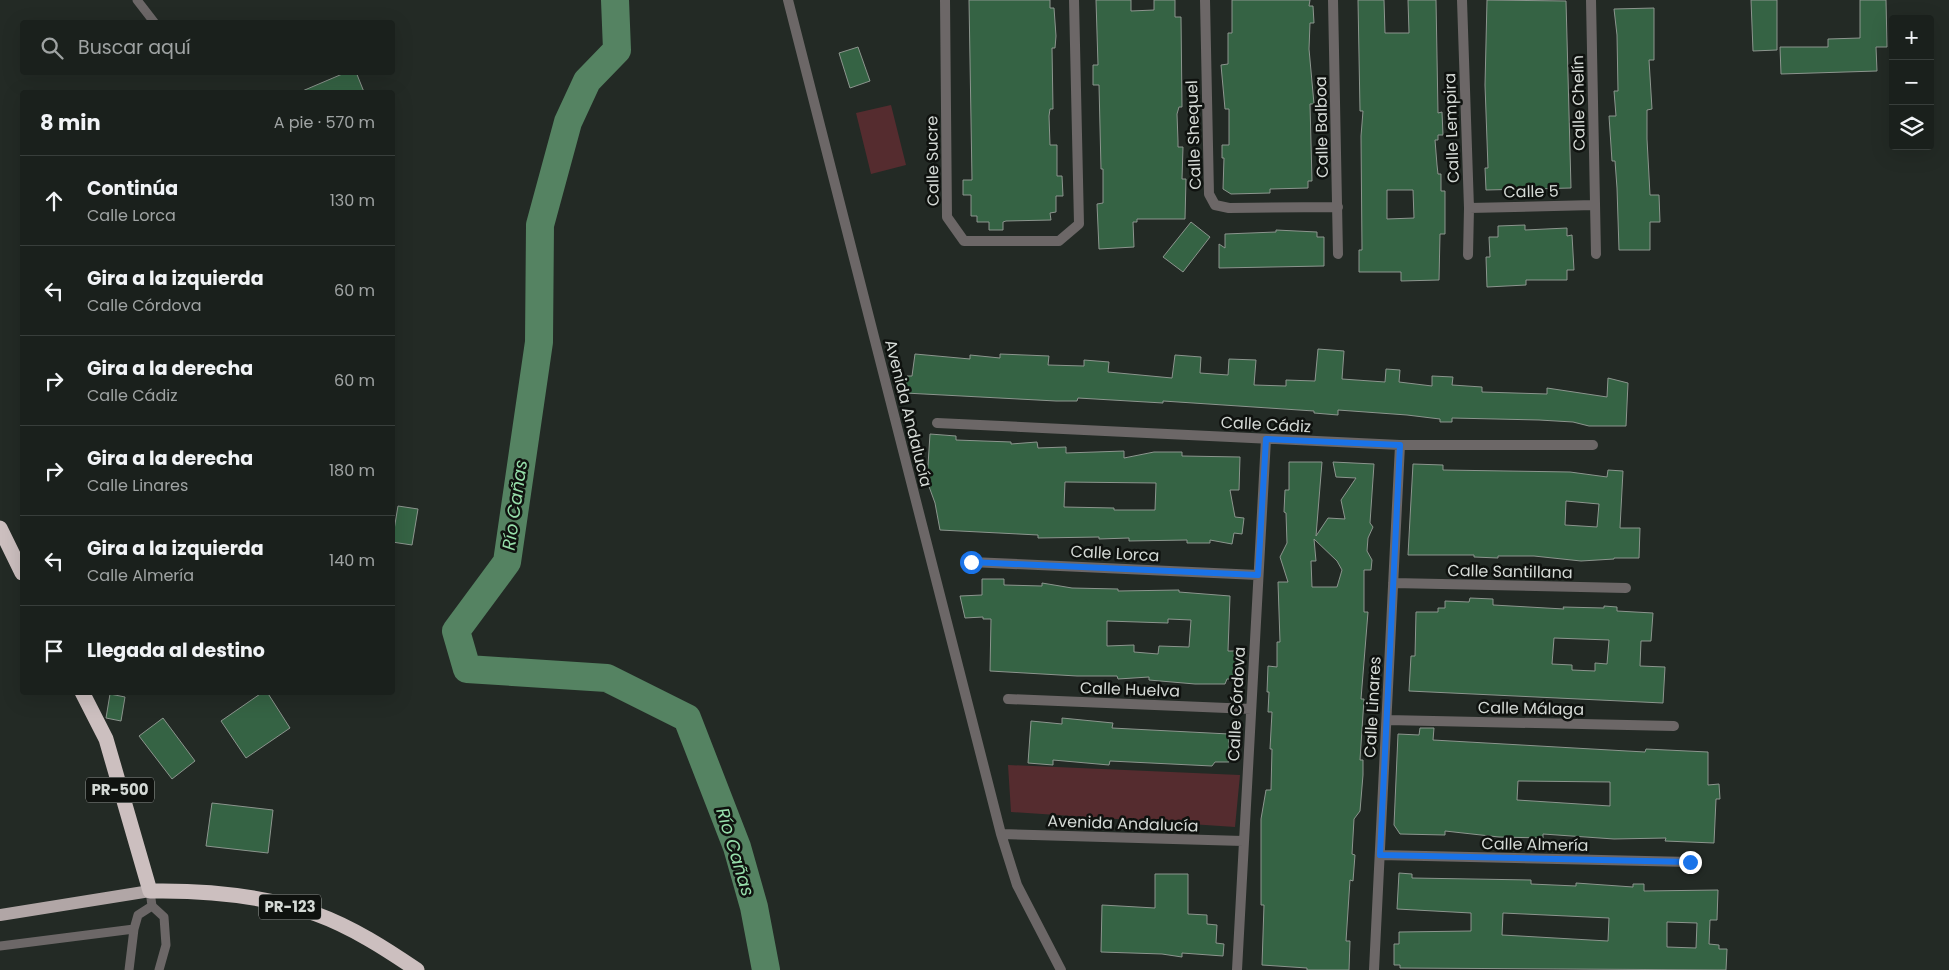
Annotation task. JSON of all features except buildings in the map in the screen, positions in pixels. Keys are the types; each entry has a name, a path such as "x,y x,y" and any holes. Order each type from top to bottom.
{"highway":[{"path":"0,528 20,569"},
{"name":"PR-500","path":"84,695 106,739 151,898"},
{"name":"PR-123","path":"151,898 220,893 268,901 317,914 378,944 417,970"}],"main road":[{"name":"PR-123","path":"0,916 151,898"}],"street":[{"name":"Avenida Andalucía","path":"788,0 1001,834 1017,885 1061,970"},
{"name":"Calle Sucre","path":"945,0 948,217 964,241 973,241 1059,240 1079,224 1074,0"},
{"name":"Calle Shequel","path":"1205,0 1208,194 1216,205 1228,208 1338,207"},
{"name":"Calle Balboa","path":"1333,0 1338,254"},
{"name":"Calle Lempira","path":"1462,0 1469,208 1468,255"},
{"name":"Calle Chelín","path":"1591,0 1596,254"},
{"name":"Calle 5","path":"1469,208 1594,205"},
{"name":"Calle Cádiz","path":"937,423 1400,445 1593,445"},
{"name":"Calle Córdova","path":"1237,970 1266,439"},
{"name":"Calle Linares","path":"1374,970 1400,445"},
{"name":"Calle Lorca","path":"971,562 1258,575"},
{"name":"Calle Santillana","path":"1394,583 1626,588"},
{"name":"Calle Huelva","path":"1008,699 1251,709"},
{"name":"Calle Málaga","path":"1386,720 1674,726"},
{"name":"Avenida Andalucía","path":"1001,834 1243,841"},
{"name":"Calle Almería","path":"1380,855 1690,862"}],"lane":[{"path":"137,0 152,20"},
{"path":"129,970 134,929 138,915 151,898 164,918 166,945 160,970"},
{"path":"0,946 134,929"}],"shaded area":[{"path":"891,105 906,165 871,174 856,113"},
{"path":"1008,765 1240,775 1235,827 1011,812"}],"waterway":[{"name":"Río Cañas","path":"615,0 617,50 587,81 568,122 540,225 539,342 507,562 456,631 467,669 607,678 687,718 737,847 754,907 766,970"}],"route":[{"path":"971,562 1258,575 1266,439 1400,445 1380,855 1690,862"}]}
